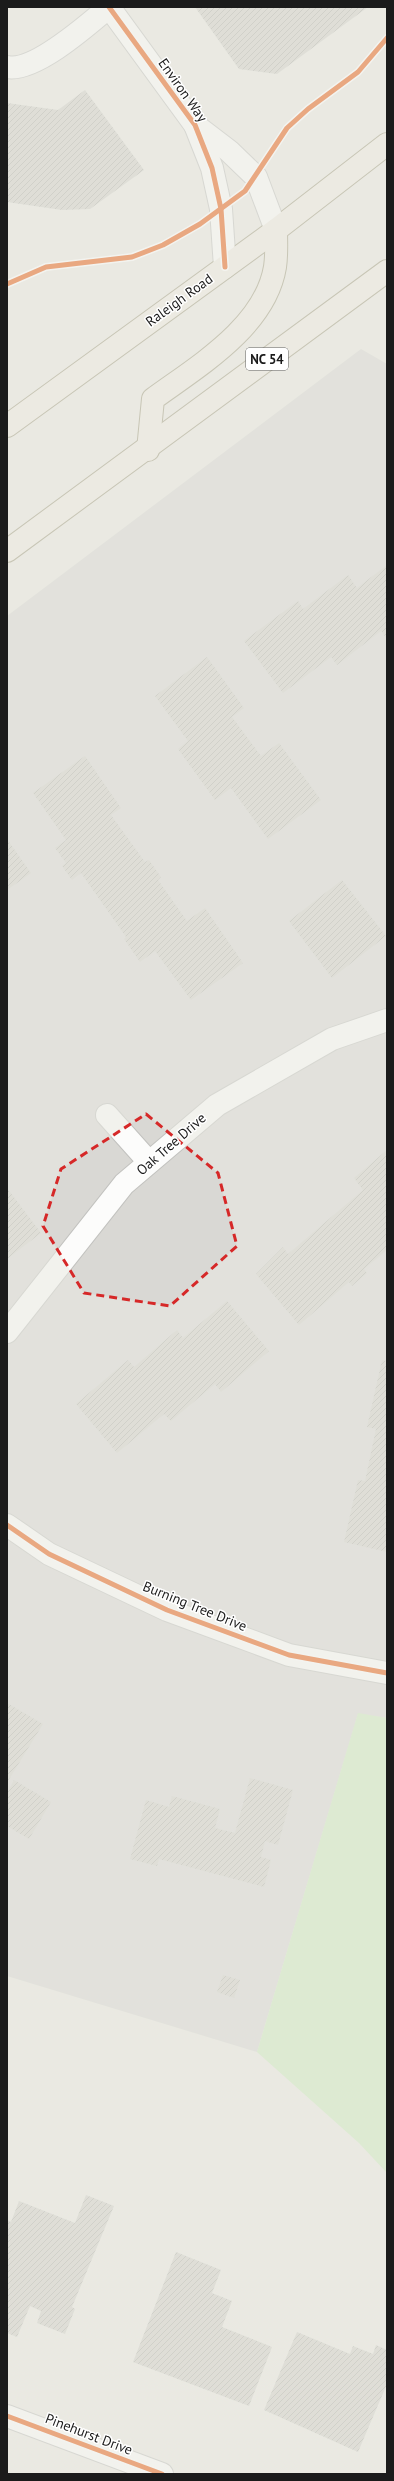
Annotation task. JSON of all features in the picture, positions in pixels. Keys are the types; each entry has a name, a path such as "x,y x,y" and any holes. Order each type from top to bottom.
{"main road":[{"name":"Raleigh Road","path":"7,426 276,230 387,144"},
{"path":"148,450 153,398 231,341 253,314 266,292 275,268 276,230"},
{"name":"NC 54","path":"7,551 148,450 387,271"}],"street":[{"name":"Environ Way","path":"7,67 13,69 46,57 109,7 195,125 212,168 221,209 225,267"},
{"name":"Environ Way","path":"195,125 229,152 256,177 276,230"},
{"name":"Oak Tree Drive","path":"7,1332 124,1184 217,1105 332,1039 387,1020"},
{"path":"108,1115 149,1162"},
{"name":"Burning Tree Drive","path":"7,1525 49,1554 167,1610 289,1655 387,1673"},
{"name":"Pinehurst Drive","path":"7,2416 162,2474"}],"highlighted area":[{"path":"146,1114 218,1173 237,1246 170,1306 84,1293 43,1226 61,1169"}],"shaded area":[{"path":"361,349 387,364 387,1718 358,1714 257,2052 7,1976 7,616"}],"green space":[{"path":"358,1713 387,1718 387,2173 359,2143 257,2052"}],"building":[{"path":"195,7 368,7 277,74 239,69"},
{"path":"85,90 144,170 90,209 62,210 7,202 7,103 58,110"},
{"path":"387,565 387,639 381,631 337,665 331,657 283,693 244,641 298,601 303,609 348,575 357,588"},
{"path":"207,657 244,708 232,717 261,756 279,743 321,800 268,839 231,788 215,800 178,749 188,741 155,696"},
{"path":"85,756 121,808 111,815 145,862 149,860 161,877 158,880 187,921 205,908 243,963 191,1000 155,951 140,962 124,939 126,937 81,873 72,880 62,866 66,863 55,848 66,840 33,793"},
{"path":"7,839 31,873 7,890"},
{"path":"342,880 386,936 332,978 289,921"},
{"path":"387,1150 387,1250 364,1269 367,1273 352,1286 349,1282 299,1325 256,1274 283,1247 288,1254 363,1190 354,1178"},
{"path":"7,1188 41,1233 7,1259"},
{"path":"227,1301 269,1351 221,1392 215,1384 171,1421 164,1414 117,1453 76,1404 128,1360 134,1367 177,1330 183,1338"},
{"path":"382,1360 387,1361 387,1552 344,1542 358,1480 365,1481 376,1429 367,1427"},
{"path":"7,1703 43,1724 8,1781 7,1781"},
{"path":"250,1778 293,1790 278,1845 265,1841 261,1857 271,1860 264,1887 159,1859 157,1866 130,1859 146,1800 169,1807 172,1796 220,1809 215,1828 235,1833"},
{"path":"14,1780 51,1802 29,1839 7,1826 7,1793"},
{"path":"223,1975 240,1980 234,1998 217,1992"},
{"path":"86,2195 114,2206 72,2307 75,2309 65,2334 37,2323 41,2311 30,2306 17,2337 7,2333 7,2220 11,2222 19,2201 75,2223"},
{"path":"176,2252 221,2270 212,2293 232,2301 222,2327 272,2347 249,2406 133,2362"},
{"path":"297,2332 350,2354 353,2346 373,2354 376,2345 387,2350 387,2384 358,2452 264,2410"}],"cycle path":[{"path":"109,7 195,125 212,168 221,209 225,267"},
{"path":"7,284 46,267 132,257 163,245 200,224 245,191 287,128 308,109 358,72 387,38"},
{"path":"7,1525 49,1554 167,1610 289,1655 387,1673"},
{"path":"7,2416 162,2474"}]}
